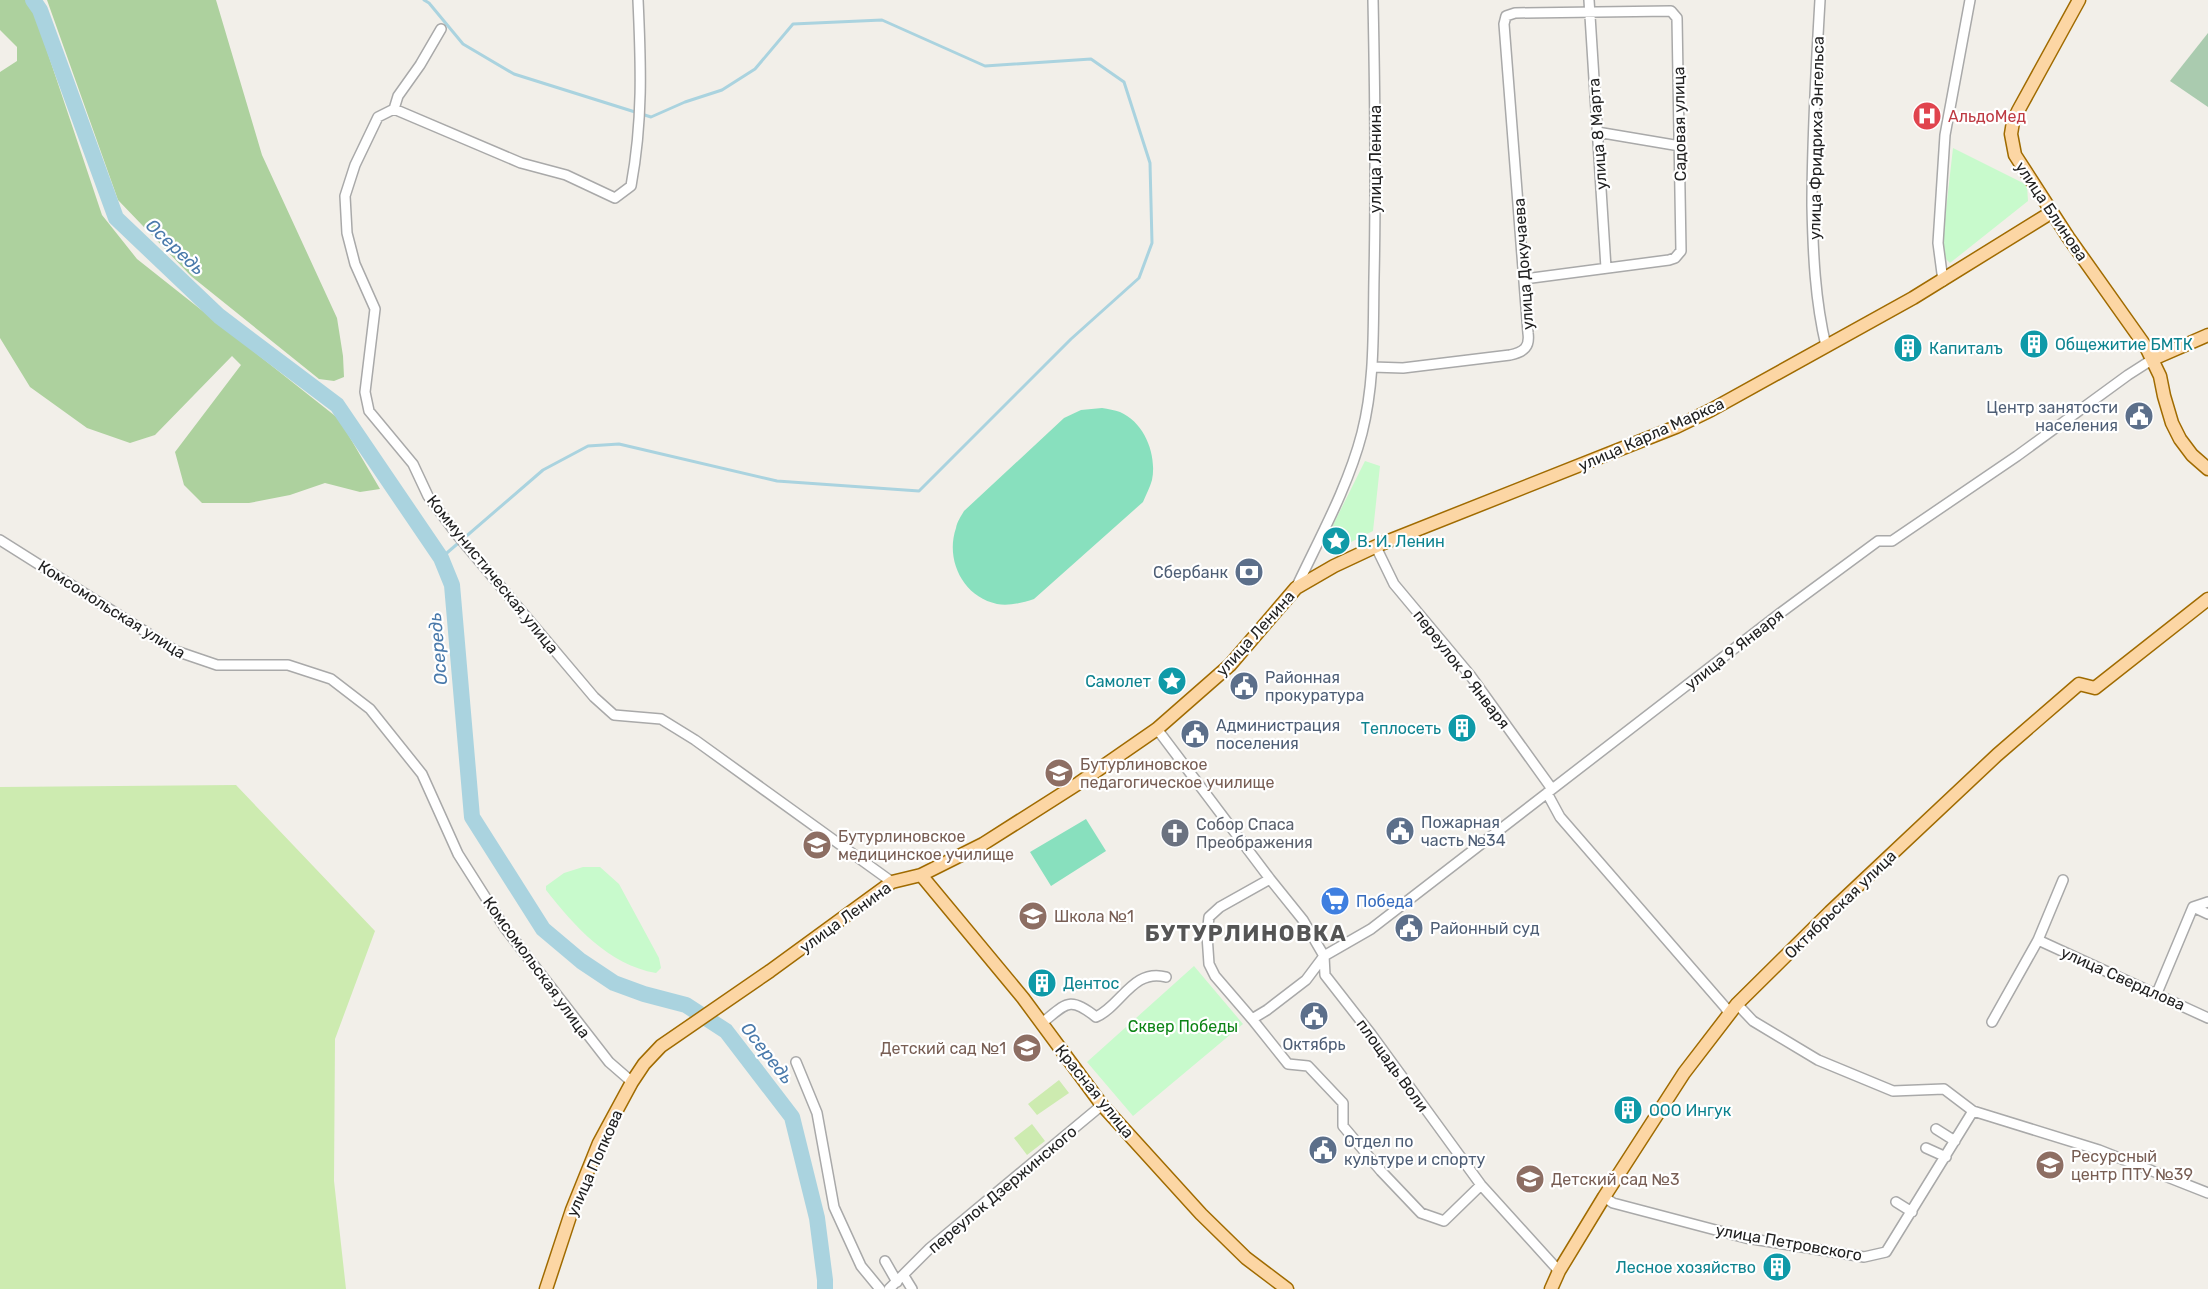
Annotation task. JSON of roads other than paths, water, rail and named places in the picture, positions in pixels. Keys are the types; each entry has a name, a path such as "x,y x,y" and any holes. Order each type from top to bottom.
{"main road":[{"name":"улица Блинова","path":"2079,0 2013,122 2011,134 2015,155 2153,359 2160,376 2172,423 2180,439 2208,469"},
{"name":"улица Карла Маркса","path":"1296,588 1334,566 1376,547 1676,427 1711,410 1943,281 2052,212"},
{"path":"2153,359 2208,334"},
{"name":"улица Ленина","path":"661,1046 892,882 921,875 983,844 1079,783 1156,729 1230,665 1296,588"},
{"name":"Октябрьская улица","path":"1551,1289 1559,1271 1604,1197 1684,1073 1733,1009 1830,912 2005,748 2079,684 2095,688 2208,599"},
{"name":"Красная улица","path":"921,875 1042,1023 1102,1105 1201,1214 1246,1258 1287,1289"},
{"name":"улица Попкова","path":"546,1289 572,1210 599,1143 632,1082 644,1064 661,1046"}],"street":[{"path":"441,29 420,66 398,96 394,109 521,163 566,175 615,198 632,186 637,156 642,89 638,0"},
{"name":"улица Ленина","path":"1296,588 1355,458 1367,406 1372,367 1374,259 1373,0"},
{"name":"улица 8 Марта","path":"1589,0 1606,268"},
{"name":"улица Фридриха Энгельса","path":"1821,0 1812,162 1813,242 1817,302 1826,346"},
{"path":"1943,281 1938,243 1945,135 1970,0"},
{"name":"Садовая улица","path":"1504,24 1506,16 1512,14 1590,11 1664,10 1674,14 1677,18 1681,252 1669,260 1524,279"},
{"name":"улица Докучаева","path":"1372,367 1414,366 1510,354 1524,350 1529,340 1504,24"},
{"name":"Коммунистическая улица","path":"394,109 378,117 355,165 345,196 347,233 355,264 375,309 365,392 369,411 413,464 428,496 458,536 594,697 614,715 662,719 695,740 892,882"},
{"path":"1597,132 1680,146"},
{"name":"улица 9 Января","path":"1324,956 1371,929 1769,621 1878,541 1892,541 2153,359"},
{"name":"Комсомольская улица","path":"0,540 176,651 217,665 288,665 332,678 370,709 422,774 458,854 505,928 609,1062 632,1082"},
{"name":"переулок 9 Января","path":"1376,547 1394,584 1470,675 1550,791 1560,817 1710,989 1733,1009"},
{"name":"площадь Воли","path":"1156,729 1303,920 1324,956 1325,975 1481,1185 1559,1271"},
{"path":"1270,879 1220,907 1209,917 1207,935 1209,964 1215,976 1288,1064 1308,1066 1343,1103 1343,1126 1421,1213 1444,1221 1481,1185"},
{"path":"1992,1022 2038,940 2063,880"},
{"path":"2157,993 2193,907 2208,902"},
{"path":"2193,907 2208,914"},
{"name":"улица Свердлова","path":"2038,940 2208,1017"},
{"path":"1252,1019 1306,980 1324,956"},
{"path":"1042,1023 1060,1008 1071,1003 1080,1004 1096,1017 1140,979 1150,975 1166,977"},
{"path":"1733,1009 1818,1060 1893,1091 1944,1089 1973,1111 2099,1150 2208,1193"},
{"path":"796,1062 817,1113 834,1207 861,1266 880,1289"},
{"name":"переулок Дзержинского","path":"890,1289 930,1248 1102,1105"},
{"name":"улица Петровского","path":"1604,1197 1613,1203 1746,1238 1863,1257 1886,1252 1973,1111"},
{"path":"1936,1130 1955,1141"},
{"path":"1926,1148 1946,1157"},
{"path":"1896,1202 1912,1212"},
{"path":"885,1261 912,1289"}],"waterway":[{"name":"Осередь","path":"33,0 40,10 116,218 219,316 337,405 441,558 452,585 472,817 543,929 581,961 614,983 686,1005 726,1031 792,1117 817,1218 825,1289"},
{"path":"424,0 463,44 514,74 651,117 685,102 722,90 755,69 793,24 882,20 985,66 1091,59 1124,82 1150,163 1152,243 1139,278 1071,339 919,491 777,481 619,444 588,446 543,470 441,558"}],"place":[{"name":"АльдоМед","path":"1927,116"},
{"name":"Общежитие БМТК","path":"2034,344"},
{"name":"Капиталъ","path":"1908,348"},
{"name":"Центр занятости населения","path":"2139,416"},
{"name":"В. И. Ленин","path":"1336,541"},
{"name":"Сбербанк","path":"1249,572"},
{"name":"Самолет","path":"1172,681"},
{"name":"Районная прокуратура","path":"1244,686"},
{"name":"Теплосеть","path":"1462,728"},
{"name":"Администрация поселения","path":"1195,734"},
{"name":"Бутурлиновское педагогическое училище","path":"1059,773"},
{"name":"Пожарная часть №34","path":"1400,831"},
{"name":"Собор Спаса Преображения","path":"1175,833"},
{"name":"Бутурлиновское медицинское училище","path":"817,845"},
{"name":"Победа","path":"1335,901"},
{"name":"Школа №1","path":"1033,916"},
{"name":"Районный суд","path":"1409,928"},
{"name":"Дентос","path":"1042,983"},
{"name":"Октябрь","path":"1314,1016"},
{"name":"Детский сад №1","path":"1027,1048"},
{"name":"ООО Ингук","path":"1628,1110"},
{"name":"Отдел по культуре и спорту","path":"1323,1150"},
{"name":"Ресурсный центр ПТУ №39","path":"2050,1165"},
{"name":"Детский сад №3","path":"1530,1179"},
{"name":"Лесное хозяйство","path":"1777,1267"}],"district":[{"name":"БУТУРЛИНОВКА","path":"1246,933"}],"park label":[{"name":"Сквер Победы","path":"1183,1026"}]}
